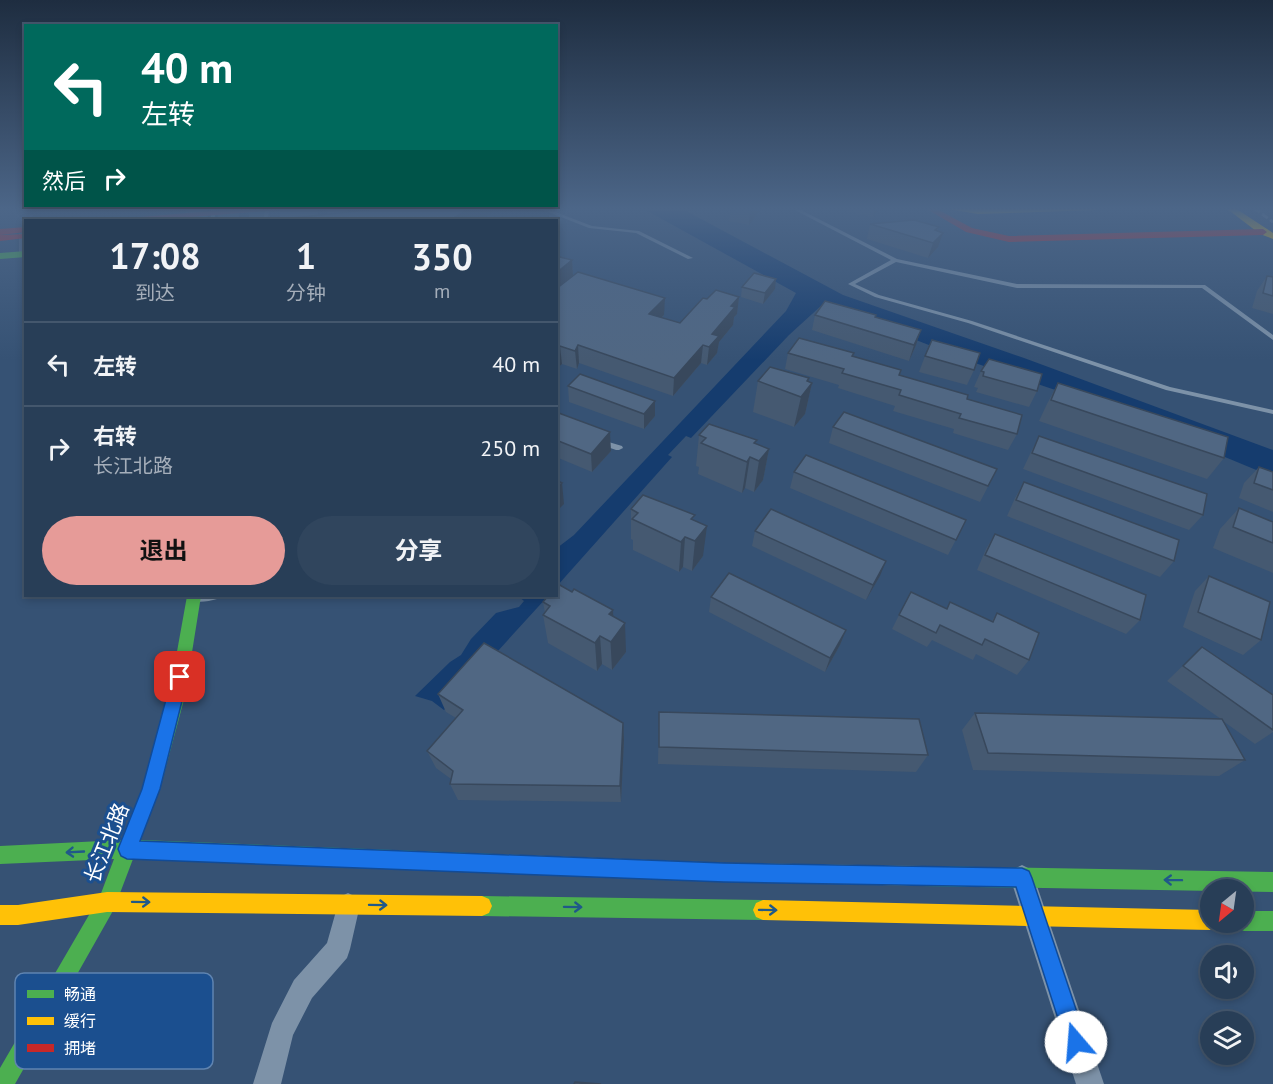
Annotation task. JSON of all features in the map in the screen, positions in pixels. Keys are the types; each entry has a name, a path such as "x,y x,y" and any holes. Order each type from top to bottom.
{"main road":[{"name":"长江北路","path":"66,973 107,902 151,789 177,696 194,597"},
{"path":"0,855 127,849 724,872 1273,882"},
{"path":"0,915 18,915 107,902 348,904 1200,920"},
{"path":"1254,921 1273,921"},
{"name":"长江北路","path":"3,1084 15,1063"}],"street":[{"path":"1022,878 1090,1084"},
{"path":"267,1084 281,1032 303,989 338,949 348,904"}],"lane":[{"path":"892,259 1017,286 1203,286 1273,338"},
{"path":"895,260 851,284 877,296 970,322 1168,389 1273,412"},
{"path":"598,441 619,448"}],"water":[{"path":"734,259 775,259 843,295 1024,358 1273,450 1273,477 1097,404 978,364 823,304 789,335 691,438 686,436 668,455 672,457 558,585 558,547 574,535 786,311 796,293"},
{"path":"519,597 547,597 444,710 432,701 415,696 450,662 461,655 471,639 496,613 519,607 524,601"}],"building":[{"path":"558,259 572,260 558,271"},
{"path":"578,272 665,298 649,314 680,323 703,298 707,299 716,290 739,297 731,306 735,307 712,334 719,336 709,347 703,345 674,378 578,345 575,351 560,346 558,348 558,287"},
{"path":"754,273 776,279 765,293 742,287"},
{"path":"1267,276 1273,277 1273,296 1263,293"},
{"path":"825,301 921,330 914,345 815,315"},
{"path":"799,338 854,353 852,356 901,370 899,375 968,395 967,399 1022,415 1017,434 959,418 961,414 899,395 901,390 842,373 844,369 788,353"},
{"path":"932,340 980,353 974,370 925,356"},
{"path":"989,359 1042,374 1037,391 983,376 984,372 981,371"},
{"path":"770,367 809,378 807,381 812,383 801,397 758,381"},
{"path":"580,374 655,401 644,414 568,386"},
{"path":"1058,383 1228,437 1224,458 1051,400"},
{"path":"844,412 997,469 988,486 833,427"},
{"path":"558,413 610,432 591,454 558,441"},
{"path":"709,424 757,440 754,443 769,449 759,461 750,457 747,462 701,443 706,438 699,435"},
{"path":"1039,436 1207,494 1203,515 1032,453"},
{"path":"806,455 966,520 956,540 794,472"},
{"path":"1259,467 1273,472 1273,490 1254,483"},
{"path":"1024,482 1179,540 1174,561 1016,500"},
{"path":"643,495 695,515 691,519 707,526 695,541 685,537 681,542 632,519 638,513 631,509"},
{"path":"1239,508 1273,522 1273,543 1233,527"},
{"path":"771,509 886,561 873,585 755,531"},
{"path":"995,534 1146,595 1140,620 985,555"},
{"path":"729,573 846,630 830,658 711,597"},
{"path":"1209,576 1270,602 1261,640 1198,612"},
{"path":"558,584 572,592 574,589 613,610 609,614 625,623 611,642 600,636 595,643 543,615 550,606 543,602 547,597 558,597"},
{"path":"911,592 947,609 950,602 993,622 997,613 1039,633 1029,660 985,639 982,645 940,625 936,633 899,615"},
{"path":"484,643 623,723 620,786 450,784 453,771 427,751 463,710 438,694"},
{"path":"1202,647 1273,695 1273,730 1183,666"},
{"path":"659,712 919,719 928,755 659,747"},
{"path":"975,713 1222,719 1245,760 988,753"},
{"path":"575,1082 601,1084 574,1084"}],"traffic: fast":[{"path":"66,973 107,902 151,789 177,696 194,597"},
{"path":"0,855 127,849 494,863"},
{"path":"922,876 1273,882"},
{"path":"482,906 763,910"},
{"path":"1254,921 1273,921"},
{"path":"3,1084 15,1063"}],"traffic: slow":[{"path":"494,863 724,872 922,876"},
{"path":"0,915 18,915 107,902 482,906"},
{"path":"763,910 1200,920"}],"route":[{"path":"180,677 177,696 151,789 127,849 724,872 1022,878 1076,1042"}]}
